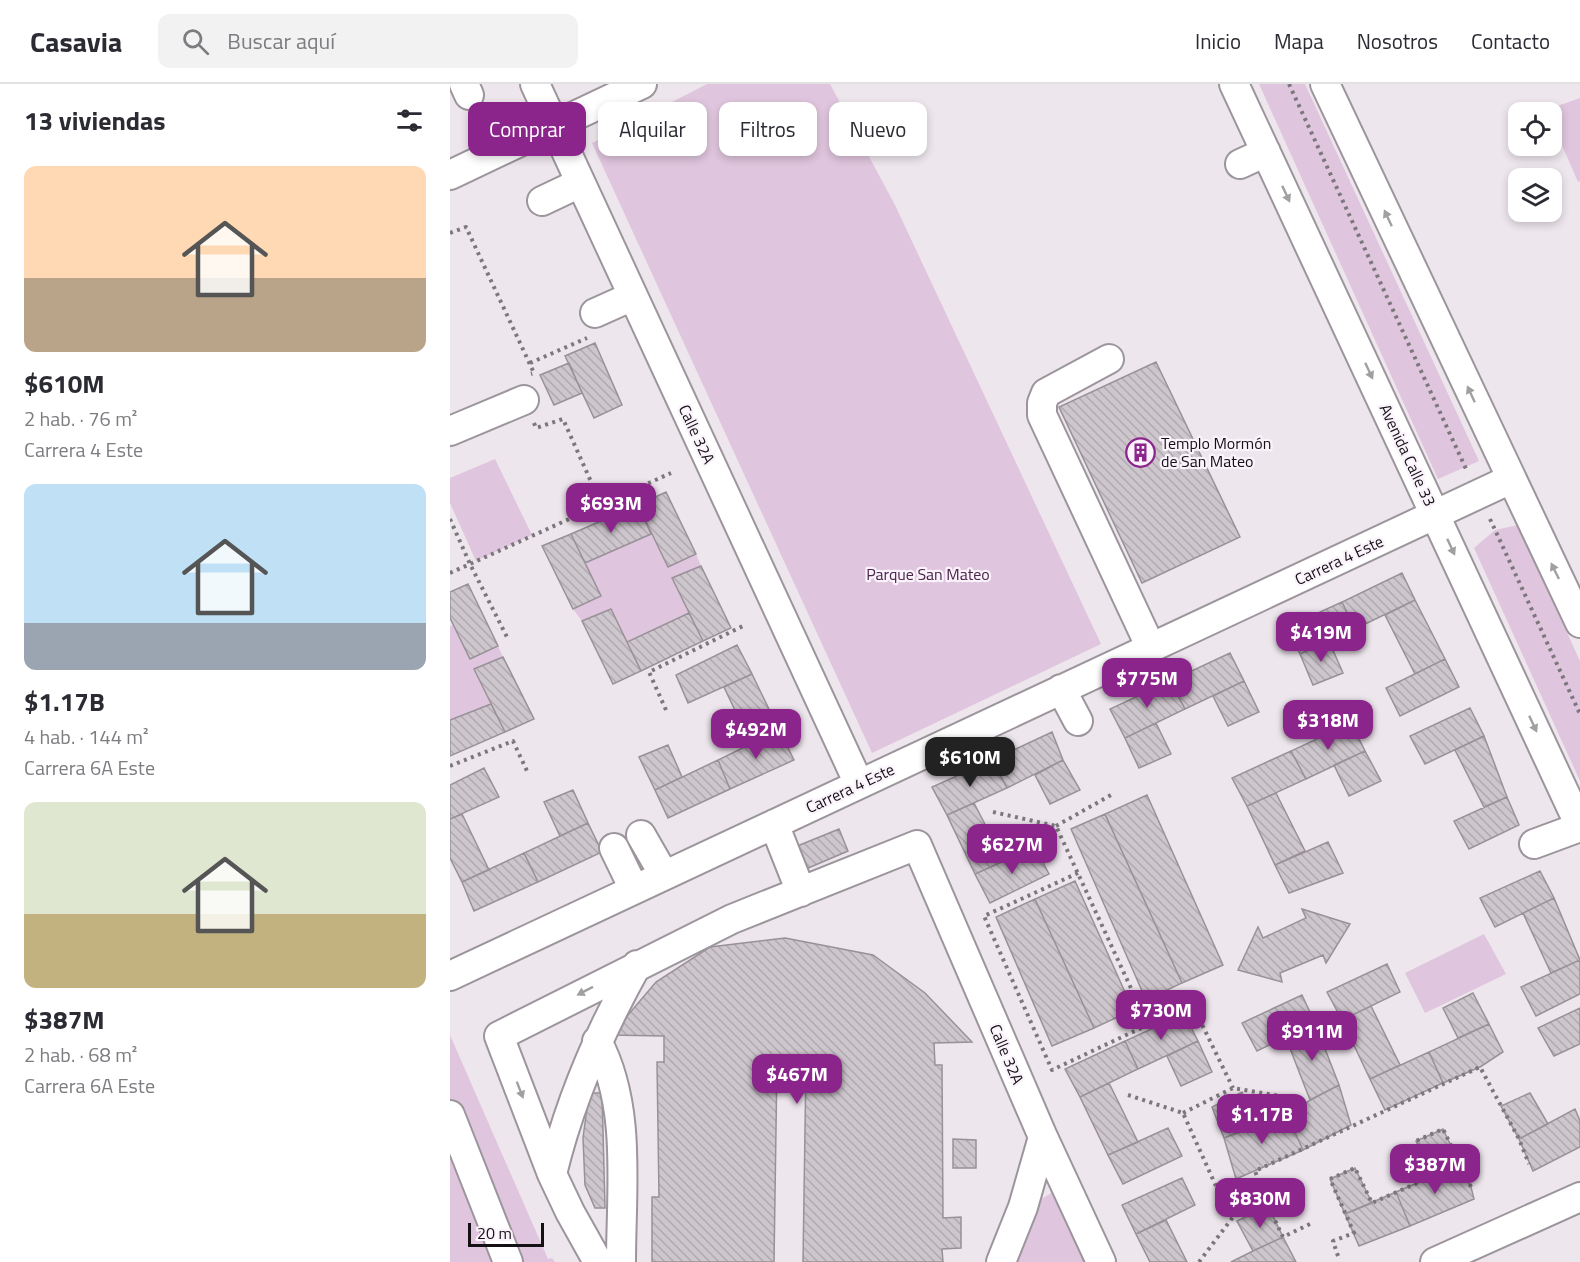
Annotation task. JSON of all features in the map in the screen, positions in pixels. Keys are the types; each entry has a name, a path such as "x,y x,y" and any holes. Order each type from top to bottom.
{"street":[{"name":"Calle 32A","path":"535,84 543,102"},
{"path":"586,111 642,84"},
{"name":"Avenida Calle 33","path":"1234,84 1580,827"},
{"path":"1325,84 1580,623"},
{"path":"1240,164 1266,152"},
{"path":"450,175 490,156"},
{"name":"Calle 32A","path":"568,156 859,784"},
{"path":"542,201 580,183"},
{"path":"594,323 633,296"},
{"path":"1109,359 1046,393 1042,403 1042,416 1150,648"},
{"path":"452,423 524,400"},
{"name":"Carrera 4 Este","path":"453,966 634,889 1511,479"},
{"path":"1061,689 1078,722"},
{"path":"598,1262 552,1174 499,1036 732,919 801,892 774,824"},
{"path":"1534,844 1580,827"},
{"path":"641,835 664,875"},
{"name":"Calle 32A","path":"801,892 917,845 1043,1137 1101,1262"},
{"path":"614,848 634,889"},
{"path":"552,1174 579,1083 609,1014 637,965"},
{"path":"597,1041 608,1060 620,1107 621,1262"},
{"path":"450,1115 508,1262"},
{"path":"1001,1262 1023,1207 1043,1137"},
{"path":"1436,1262 1580,1197"}],"path":[{"path":"1289,84 1580,714"},
{"path":"450,233 466,227 530,363 534,373 515,380 536,428 563,419 601,504"},
{"path":"530,363 594,323"},
{"path":"450,573 670,473"},
{"path":"450,519 508,639"},
{"path":"666,710 649,672 743,626"},
{"path":"450,765 513,741 527,771"},
{"path":"993,812 1056,826 1112,795"},
{"path":"1056,826 1148,1024"},
{"path":"1078,873 984,916 1052,1070 1192,1004 1233,1088"},
{"path":"1310,1224 1283,1237 1256,1171 1480,1067 1519,1139 1529,1164"},
{"path":"1128,1095 1183,1113 1233,1088 1286,1097"},
{"path":"1183,1113 1220,1195 1259,1182"},
{"path":"1338,1257 1333,1241 1354,1233 1330,1179 1355,1168 1372,1203 1433,1176 1416,1140 1443,1129 1471,1187"},
{"path":"1199,1262 1236,1213 1266,1199"}],"green space":[{"name":"Parque San Mateo","path":"707,84 830,84 840,102 829,102 829,156 869,156 895,205 1101,644 872,753 592,143 598,140 598,156 707,156 707,102 672,102"},
{"path":"1259,84 1305,84 1479,461 1438,479"},
{"path":"1580,98 1580,181 1578,182 1562,145 1562,104"},
{"path":"495,459 532,535 476,561 450,503 450,478"},
{"path":"1518,525 1580,661 1580,781 1474,548 1495,530"},
{"path":"651,534 668,566 696,554 701,566 672,578 689,613 627,642 611,609 582,621 573,609 601,596 585,563"},
{"path":"453,625 470,659 498,646 503,657 474,669 491,704 450,720 450,626"},
{"path":"1484,934 1506,974 1425,1013 1405,973"},
{"path":"450,1035 548,1259 552,1258 555,1262 450,1262"},
{"path":"1053,1192 1085,1262 1017,1262 1038,1201"}],"building":[{"path":"595,343 622,405 594,418 565,356"},
{"name":"Templo Mormón de San Mateo","path":"1156,362 1240,537 1142,583 1059,407"},
{"path":"569,363 582,393 554,405 540,375"},
{"path":"666,492 696,554 668,567 638,505"},
{"path":"638,505 651,534 585,563 571,534"},
{"path":"571,534 601,596 573,609 542,546"},
{"path":"701,566 731,628 703,641 672,578"},
{"path":"1402,573 1415,600 1355,629 1342,602"},
{"path":"468,584 498,646 470,659 450,618 450,592"},
{"path":"1415,600 1445,659 1415,674 1385,615"},
{"path":"1342,602 1355,629 1300,654 1287,627"},
{"path":"611,609 641,671 613,684 582,621"},
{"path":"689,613 703,641 641,671 627,642"},
{"path":"1329,641 1343,673 1313,685 1300,654"},
{"path":"737,645 752,674 688,703 676,675"},
{"path":"1230,653 1244,681 1185,709 1170,681"},
{"path":"503,657 534,719 505,732 474,669"},
{"path":"1445,659 1459,687 1400,716 1386,688"},
{"path":"752,674 779,730 751,744 724,687"},
{"path":"1170,681 1185,709 1125,738 1110,709"},
{"path":"1244,681 1259,712 1228,726 1213,696"},
{"path":"491,704 505,732 450,756 450,720"},
{"path":"1470,708 1484,736 1425,764 1410,736"},
{"path":"1156,723 1171,754 1139,768 1125,738"},
{"path":"1351,723 1365,751 1306,779 1291,751"},
{"path":"779,730 794,760 730,789 718,760"},
{"path":"1052,732 1063,760 1007,788 992,760"},
{"path":"1484,736 1507,797 1484,807 1455,750"},
{"path":"668,745 682,777 655,790 639,757"},
{"path":"1291,751 1306,779 1247,806 1232,778"},
{"path":"1365,751 1381,781 1349,796 1334,765"},
{"path":"718,760 730,789 668,818 655,790"},
{"path":"992,760 1007,788 947,815 932,787"},
{"path":"1063,760 1080,790 1050,804 1035,775"},
{"path":"484,768 499,797 450,819 450,785"},
{"path":"573,790 588,823 560,836 544,802"},
{"path":"1276,793 1305,851 1275,865 1247,806"},
{"path":"1147,795 1223,965 1182,983 1105,814"},
{"path":"1507,797 1519,825 1469,849 1454,821"},
{"path":"974,803 1004,861 975,874 947,815"},
{"path":"462,814 489,870 462,882 450,858 450,819"},
{"path":"1105,814 1182,983 1146,1000 1071,829"},
{"path":"588,823 602,852 538,882 524,853"},
{"path":"839,829 848,851 806,869 795,847"},
{"path":"1328,842 1343,873 1289,893 1275,865"},
{"path":"1035,847 1049,874 990,903 975,874"},
{"path":"524,853 538,882 474,911 462,882"},
{"path":"1540,871 1554,898 1495,927 1480,898"},
{"path":"1075,881 1133,1010 1094,1028 1035,899"},
{"path":"1554,898 1580,960 1551,973 1523,913"},
{"path":"1035,899 1094,1028 1052,1046 996,917"},
{"path":"1302,909 1350,924 1326,963 1323,955 1280,973 1282,982 1238,970 1258,927 1263,938 1306,918"},
{"path":"785,938 873,955 925,993 972,1042 934,1043 935,1065 942,1065 943,1218 961,1217 961,1248 942,1249 943,1262 803,1262 806,1063 777,1063 774,1262 652,1262 652,1197 659,1197 657,1062 664,1062 664,1036 611,1035 656,982 710,947"},
{"path":"1580,960 1580,994 1536,1016 1521,987"},
{"path":"1387,964 1400,992 1342,1020 1327,992"},
{"path":"1473,993 1489,1024 1458,1038 1443,1008"},
{"path":"1302,995 1315,1023 1257,1051 1242,1023"},
{"path":"1371,1006 1400,1065 1370,1079 1342,1020"},
{"path":"1580,1008 1580,1044 1554,1056 1538,1028"},
{"path":"1184,1014 1198,1041 1138,1069 1125,1041"},
{"path":"1315,1023 1339,1085 1310,1100 1286,1038"},
{"path":"1489,1024 1503,1052 1480,1067 1443,1083 1429,1052"},
{"path":"1125,1041 1138,1069 1080,1097 1065,1069"},
{"path":"1198,1041 1212,1072 1181,1086 1167,1056"},
{"path":"1429,1052 1443,1083 1385,1110 1370,1079"},
{"path":"1109,1083 1138,1142 1108,1155 1080,1097"},
{"path":"1339,1085 1351,1125 1303,1150 1286,1113"},
{"path":"1242,1092 1259,1125 1224,1138 1212,1107"},
{"path":"589,1093 602,1093 605,1208 595,1208 585,1185 583,1138"},
{"path":"1530,1093 1548,1124 1519,1139 1501,1106"},
{"path":"1575,1109 1580,1121 1580,1147 1533,1171 1519,1139"},
{"path":"1286,1113 1303,1150 1236,1179 1224,1138"},
{"path":"1168,1128 1182,1156 1123,1184 1108,1155"},
{"path":"1443,1129 1460,1165 1433,1176 1416,1141"},
{"path":"953,1139 976,1140 976,1168 953,1168"},
{"path":"1460,1165 1474,1199 1410,1226 1396,1192"},
{"path":"1355,1168 1372,1203 1345,1214 1330,1179"},
{"path":"1182,1178 1195,1205 1136,1234 1122,1205"},
{"path":"1396,1192 1410,1226 1359,1246 1345,1214"},
{"path":"1268,1206 1283,1237 1253,1251 1237,1221"},
{"path":"1166,1220 1187,1262 1150,1262 1136,1234"},
{"path":"1283,1237 1296,1262 1231,1262 1253,1251"}],"place":[{"name":"Templo Mormón de San Mateo","path":"1140,452"}]}
